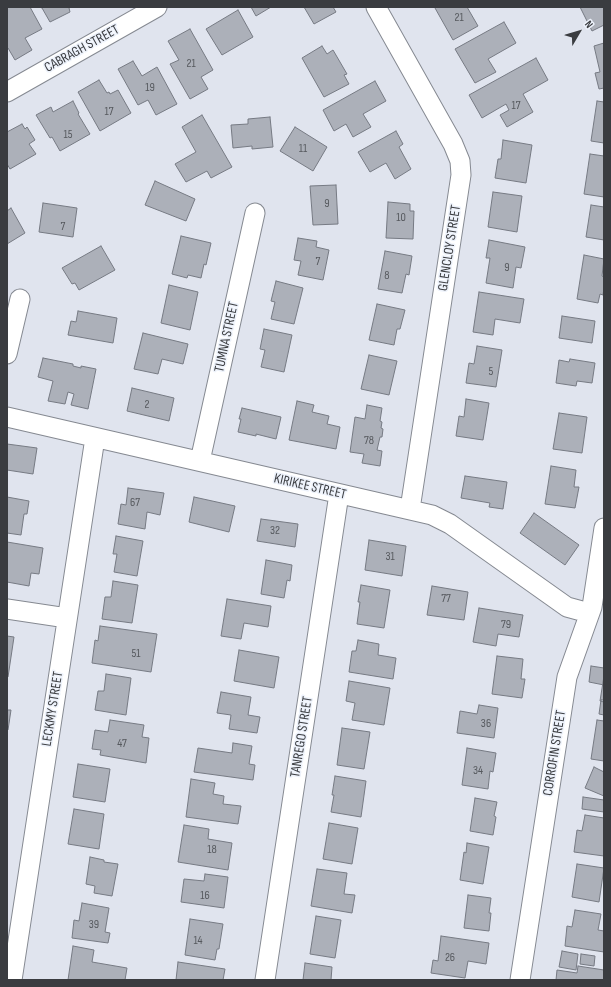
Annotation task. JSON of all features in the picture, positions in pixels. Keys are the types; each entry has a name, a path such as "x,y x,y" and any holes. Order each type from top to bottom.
{"street":[{"name":"CABRAGH STREET","path":"7,92 157,7"},
{"name":"GLENCLOY STREET","path":"376,7 453,144 460,161 461,175 410,510"},
{"name":"TUMNA STREET","path":"200,461 254,213"},
{"path":"7,354 20,299"},
{"name":"KIRIKEE STREET","path":"7,417 432,515 450,524 567,607 589,614"},
{"name":"LECKMY STREET","path":"12,980 96,438"},
{"name":"TANREGO STREET","path":"265,980 339,494"},
{"name":"CORROFIN STREET","path":"520,980 567,677 592,607 604,528"},
{"path":"7,609 67,618"}],"building":[{"path":"7,7 30,7 42,29 25,38 32,50 15,60 8,48 7,49"},
{"path":"40,7 71,7 69,8 70,12 50,22"},
{"path":"251,7 271,7 256,16"},
{"path":"304,7 333,7 336,12 314,24"},
{"path":"467,7 478,26 453,40 435,8"},
{"path":"580,7 604,7 604,25 592,31"},
{"path":"238,10 253,37 222,55 206,29"},
{"path":"504,22 516,43 488,59 496,72 475,83 455,49"},
{"path":"190,29 213,70 201,77 208,89 190,99 170,64 179,60 168,41"},
{"path":"604,43 604,88 599,89 595,73 600,72 594,46"},
{"path":"322,46 327,54 333,50 347,74 344,75 349,84 324,97 302,58"},
{"path":"536,58 548,80 523,94 533,112 507,127 500,115 509,110 506,104 482,118 469,95"},
{"path":"133,61 142,76 157,67 177,104 156,115 148,100 138,105 118,69"},
{"path":"99,80 107,93 109,92 110,94 118,90 131,113 100,131 78,92"},
{"path":"375,81 386,101 363,114 371,127 353,137 346,124 334,131 323,110"},
{"path":"73,101 79,113 78,114 90,134 60,151 36,115 51,107 53,112"},
{"path":"597,101 604,102 604,143 591,141"},
{"path":"202,115 232,167 211,178 207,171 186,182 175,164 196,152 182,127"},
{"path":"270,117 273,147 252,149 252,146 233,148 231,125 248,124 248,119"},
{"path":"22,124 25,129 27,127 35,140 29,144 36,154 10,169 7,164 7,132"},
{"path":"295,127 327,147 313,171 280,151"},
{"path":"396,131 403,144 399,147 411,169 395,179 386,163 370,172 358,152"},
{"path":"503,140 532,145 526,183 495,178 498,159 501,159"},
{"path":"590,154 604,156 604,197 584,194"},
{"path":"155,181 195,199 186,221 145,205"},
{"path":"336,185 338,224 313,225 310,186"},
{"path":"493,192 522,196 517,232 488,227"},
{"path":"388,202 410,204 410,211 414,211 413,239 386,238"},
{"path":"43,203 77,208 73,237 39,232"},
{"path":"591,205 604,207 604,240 586,237"},
{"path":"11,208 25,233 7,244 7,211"},
{"path":"181,236 211,243 206,265 204,264 201,278 188,275 187,278 172,274"},
{"path":"298,238 317,241 316,247 329,250 323,280 298,275 301,261 294,260"},
{"path":"489,240 525,247 521,268 516,267 513,288 486,283 490,258 486,258"},
{"path":"101,246 115,270 79,290 75,283 72,284 62,268"},
{"path":"385,251 412,256 409,275 406,274 402,293 378,289"},
{"path":"584,255 604,259 602,276 604,277 604,288 603,295 600,294 598,303 577,299"},
{"path":"276,281 303,288 294,324 271,319 275,302 271,301"},
{"path":"169,285 198,292 190,330 161,323"},
{"path":"479,292 524,299 520,323 495,319 493,335 473,332"},
{"path":"377,304 405,310 400,329 397,329 394,345 369,340"},
{"path":"78,311 117,318 113,343 68,335 71,321 76,322"},
{"path":"562,316 595,321 592,343 559,338"},
{"path":"264,329 292,335 284,372 261,367 265,350 260,349"},
{"path":"143,333 188,344 183,364 162,359 158,374 134,369"},
{"path":"477,346 502,350 496,387 466,383 469,363 474,364"},
{"path":"369,355 397,361 389,395 361,389"},
{"path":"43,358 73,364 73,366 81,368 81,366 96,369 88,409 71,405 74,394 68,392 65,404 48,401 53,381 38,377"},
{"path":"570,359 595,363 592,383 577,381 576,386 556,383 559,360 569,362"},
{"path":"132,388 174,398 169,421 127,411"},
{"path":"466,399 489,403 483,440 456,436 459,416 464,417"},
{"path":"297,401 314,405 312,412 329,416 327,424 340,427 336,449 289,440"},
{"path":"367,405 382,408 380,421 382,422 381,428 383,429 382,437 380,437 377,450 382,451 380,466 362,463 364,454 350,452 355,417 365,419"},
{"path":"242,408 281,417 276,439 256,434 256,436 238,432"},
{"path":"559,413 587,417 582,453 553,449"},
{"path":"7,444 37,448 33,474 7,470"},
{"path":"551,466 576,470 574,487 579,487 575,508 545,504"},
{"path":"465,476 507,482 503,509 489,507 490,503 461,498"},
{"path":"128,488 164,493 160,515 147,512 145,529 118,524 121,504 126,505"},
{"path":"7,497 29,501 27,514 24,514 21,535 7,533"},
{"path":"194,497 235,506 229,532 189,522"},
{"path":"534,513 579,545 565,565 520,533"},
{"path":"261,519 298,524 295,547 257,541"},
{"path":"116,536 143,541 137,576 114,572 117,554 113,554"},
{"path":"369,540 406,546 402,576 365,570"},
{"path":"7,542 43,548 39,574 31,573 29,586 7,582"},
{"path":"266,560 292,565 290,581 287,580 284,598 261,594"},
{"path":"113,581 138,585 132,623 102,619 105,597 111,597"},
{"path":"361,585 390,590 384,628 357,624 360,602 358,602"},
{"path":"432,586 468,592 464,620 427,615"},
{"path":"227,599 271,606 268,627 244,623 241,639 221,636"},
{"path":"479,608 523,615 519,637 498,634 496,646 473,642"},
{"path":"100,626 157,634 151,672 92,663 95,640 98,641"},
{"path":"7,636 14,637 8,677 7,677"},
{"path":"358,640 379,644 378,655 396,658 393,679 349,672 352,651 356,651"},
{"path":"239,650 279,657 274,688 234,681"},
{"path":"497,656 523,659 521,679 525,679 522,698 492,694"},
{"path":"591,666 604,668 604,685 589,682"},
{"path":"106,674 131,678 126,715 95,710 98,691 104,691"},
{"path":"604,676 604,702 600,701"},
{"path":"349,681 390,688 384,725 352,720 355,703 346,701"},
{"path":"221,692 251,697 248,715 260,717 257,733 229,729 231,715 217,713"},
{"path":"601,700 604,700 604,715 599,714"},
{"path":"479,705 498,708 494,738 457,733 460,711 477,714"},
{"path":"7,710 11,710 8,730 7,730"},
{"path":"110,720 144,725 142,737 149,738 146,763 100,755 101,750 92,749 95,730 108,732"},
{"path":"597,720 604,721 604,761 591,759"},
{"path":"342,728 370,732 364,769 337,765"},
{"path":"233,743 252,746 249,764 255,765 253,780 194,772 198,748 232,753"},
{"path":"467,748 496,753 493,772 490,771 488,789 462,785"},
{"path":"78,764 110,769 105,802 73,797"},
{"path":"594,767 604,772 604,796 585,788"},
{"path":"335,776 366,781 361,817 331,812"},
{"path":"191,779 215,783 213,794 224,796 223,804 241,806 238,824 186,817"},
{"path":"583,797 604,800 604,812 582,809"},
{"path":"475,798 497,802 494,816 496,817 493,835 470,831"},
{"path":"74,809 104,814 99,849 68,844"},
{"path":"585,815 604,818 604,856 574,852 577,830 582,831"},
{"path":"329,823 358,828 352,864 323,859"},
{"path":"184,825 209,829 208,839 232,843 228,870 178,862"},
{"path":"467,843 489,847 483,884 460,880 464,852 466,853"},
{"path":"90,857 104,860 104,862 118,864 112,896 94,893 95,886 86,884"},
{"path":"577,864 604,868 599,902 572,897"},
{"path":"317,869 347,873 344,894 355,895 352,913 311,906"},
{"path":"205,874 228,877 224,908 181,902 184,879 204,881"},
{"path":"468,895 491,898 489,931 464,928"},
{"path":"82,903 109,908 105,932 110,933 108,943 72,938 74,920 79,921"},
{"path":"575,910 601,914 598,930 604,931 604,952 565,946 567,926 572,927"},
{"path":"316,916 341,920 335,958 310,954"},
{"path":"190,919 223,924 219,949 217,949 215,960 185,955"},
{"path":"441,936 489,943 486,964 468,961 465,978 431,973 433,960 438,961"},
{"path":"73,946 94,950 92,962 127,968 125,980 68,980"},
{"path":"562,951 578,954 576,970 559,967"},
{"path":"581,954 595,956 594,966 580,964"},
{"path":"178,962 225,969 223,980 176,980"},
{"path":"305,963 332,967 331,980 303,980"},
{"path":"578,966 604,970 604,980 556,980 557,970 577,973"}]}
